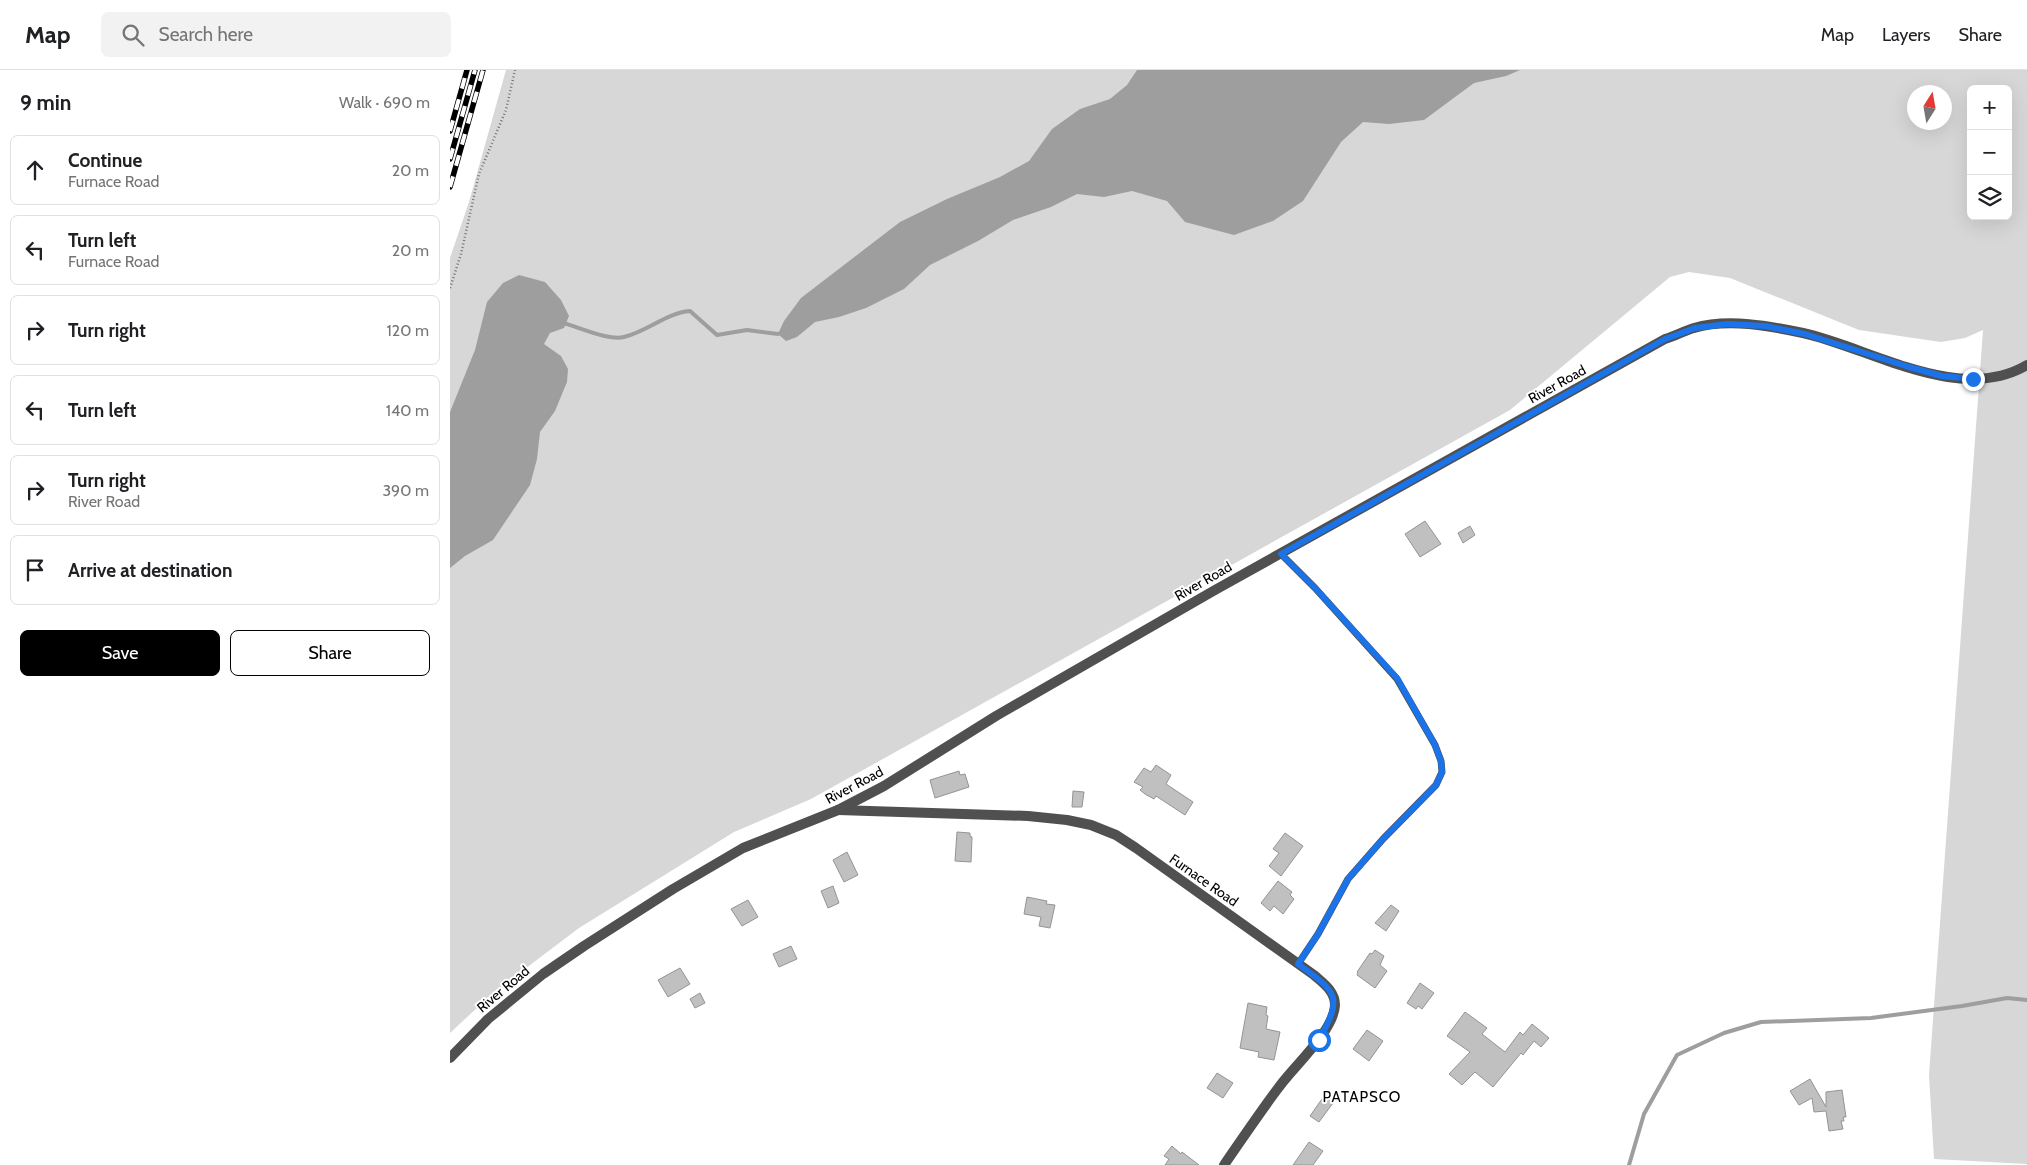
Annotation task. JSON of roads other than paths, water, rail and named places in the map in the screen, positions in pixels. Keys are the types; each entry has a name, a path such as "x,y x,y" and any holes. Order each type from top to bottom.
{"street":[{"name":"River Road","path":"450,1058 514,996 584,946 673,889 743,848 838,810 884,786 996,716 1665,339 1695,328 1727,324 1765,326 1805,334 1942,376 1973,379 1998,375 2027,365"},
{"name":"Furnace Road","path":"838,810 1028,816 1067,820 1091,825 1116,835 1136,848 1298,964 1327,987 1334,996 1335,1006 1332,1016 1319,1040 1280,1085 1224,1165"}],"lane":[{"path":"1281,554 1315,588 1397,678 1435,745 1441,761 1442,772 1436,785 1383,839 1348,879 1318,934 1298,964"}],"waterway":[{"path":"563,323 618,338 633,334 673,315 690,311 717,335 747,330 778,334 783,332"},
{"path":"1629,1165 1644,1114 1677,1055 1724,1033 1761,1022 1871,1018 2007,998 2027,1000"}],"railway":[{"path":"450,131 467,70"},
{"path":"450,159 475,70"},
{"path":"450,187 483,70"}],"district":[{"name":"PATAPSCO","path":"1362,1097"}]}
